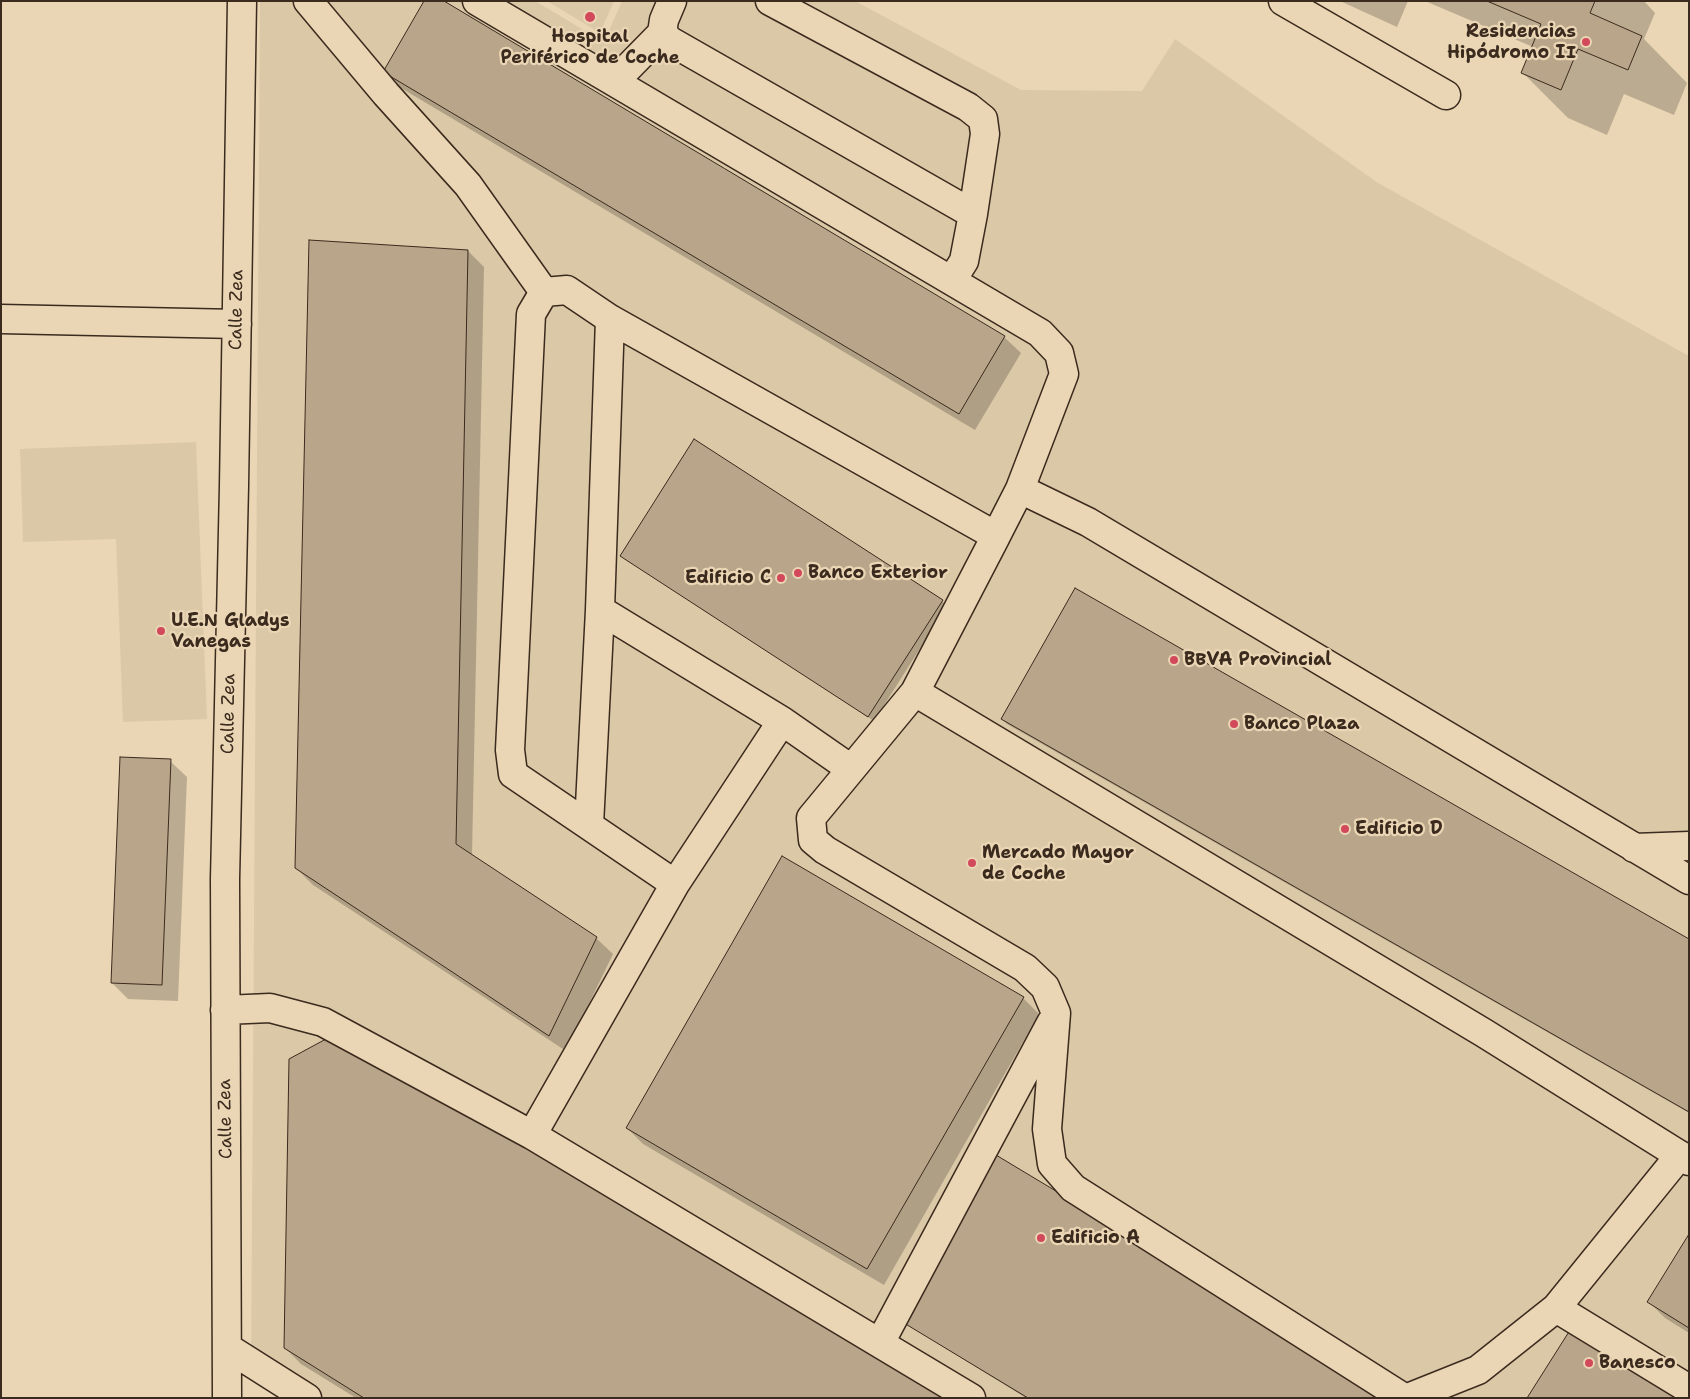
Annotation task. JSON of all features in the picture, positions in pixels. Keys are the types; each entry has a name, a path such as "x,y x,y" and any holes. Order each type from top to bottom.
{"street":[{"name":"Calle Zea","path":"227,1398 225,869 242,1"},
{"path":"308,1 386,94 468,186 544,292"},
{"path":"477,1 1040,333 1059,353 1064,374 1020,489 914,692 812,818 813,840 825,850 1025,968 1045,987 1056,1013 1047,1129 1052,1164 1073,1188 1406,1398 1478,1370 1556,1308 1684,1158 1484,1033 914,692"},
{"path":"615,81 662,33 664,20 672,1"},
{"path":"770,1 968,107 983,119 985,134 964,262 952,280"},
{"path":"1283,1 1446,94"},
{"path":"662,33 670,41 973,214"},
{"path":"544,292 567,290 610,319 996,536"},
{"path":"544,292 531,314 510,750 513,774 676,884"},
{"path":"1,319 237,324"},
{"path":"589,825 600,610 610,319"},
{"path":"1020,489 1088,522 1632,848 1689,880"},
{"path":"600,610 782,721 851,769"},
{"path":"532,1135 676,884 782,721"},
{"path":"1632,848 1689,846"},
{"path":"225,1010 270,1008 323,1022 532,1135 971,1398"},
{"path":"880,1343 1056,1013"},
{"path":"1556,1308 1689,1389"},
{"path":"228,1348 307,1398"}],"shaded area":[{"name":"Mercado Mayor de Coche","path":"260,1 535,1 604,42 622,1 855,1 1021,90 1142,91 1175,39 1378,183 1689,356 1689,1398 283,1398 251,1370"},
{"name":"Hospital Periférico de Coche","path":"547,1 614,1 600,33"},
{"name":"U.E.N Gladys Vanegas","path":"196,442 207,719 123,722 116,539 23,542 20,449"}],"building":[{"path":"424,1 444,1 1005,336 959,414 383,72"},
{"name":"Residencias Hipódromo II","path":"1487,1 1595,1 1590,13 1642,36 1628,70 1578,49 1561,90 1521,73 1541,24"},
{"path":"309,240 468,250 456,844 597,937 549,1036 295,868"},
{"name":"Edificio C","path":"694,439 943,600 868,717 620,556"},
{"name":"Edificio D","path":"1075,588 1689,939 1689,1112 1001,719"},
{"path":"120,757 171,759 162,985 111,983"},
{"path":"782,856 1024,997 867,1269 626,1128"},
{"path":"326,1039 372,1054 962,1398 364,1398 284,1348 289,1059"},
{"name":"Edificio A","path":"996,1155 1400,1398 1028,1398 899,1320"},
{"path":"1689,1234 1689,1328 1647,1302"},
{"path":"1572,1327 1689,1398 1527,1398"}],"place":[{"name":"Hospital Periférico de Coche","path":"590,17"},
{"name":"Residencias Hipódromo II","path":"1586,42"},
{"name":"Banco Exterior","path":"798,573"},
{"name":"Edificio C","path":"781,578"},
{"name":"U.E.N Gladys Vanegas","path":"161,631"},
{"name":"BBVA Provincial","path":"1174,660"},
{"name":"Banco Plaza","path":"1234,724"},
{"name":"Edificio D","path":"1345,829"},
{"name":"Mercado Mayor de Coche","path":"972,863"},
{"name":"Edificio A","path":"1041,1238"},
{"name":"Banesco","path":"1589,1363"}]}
